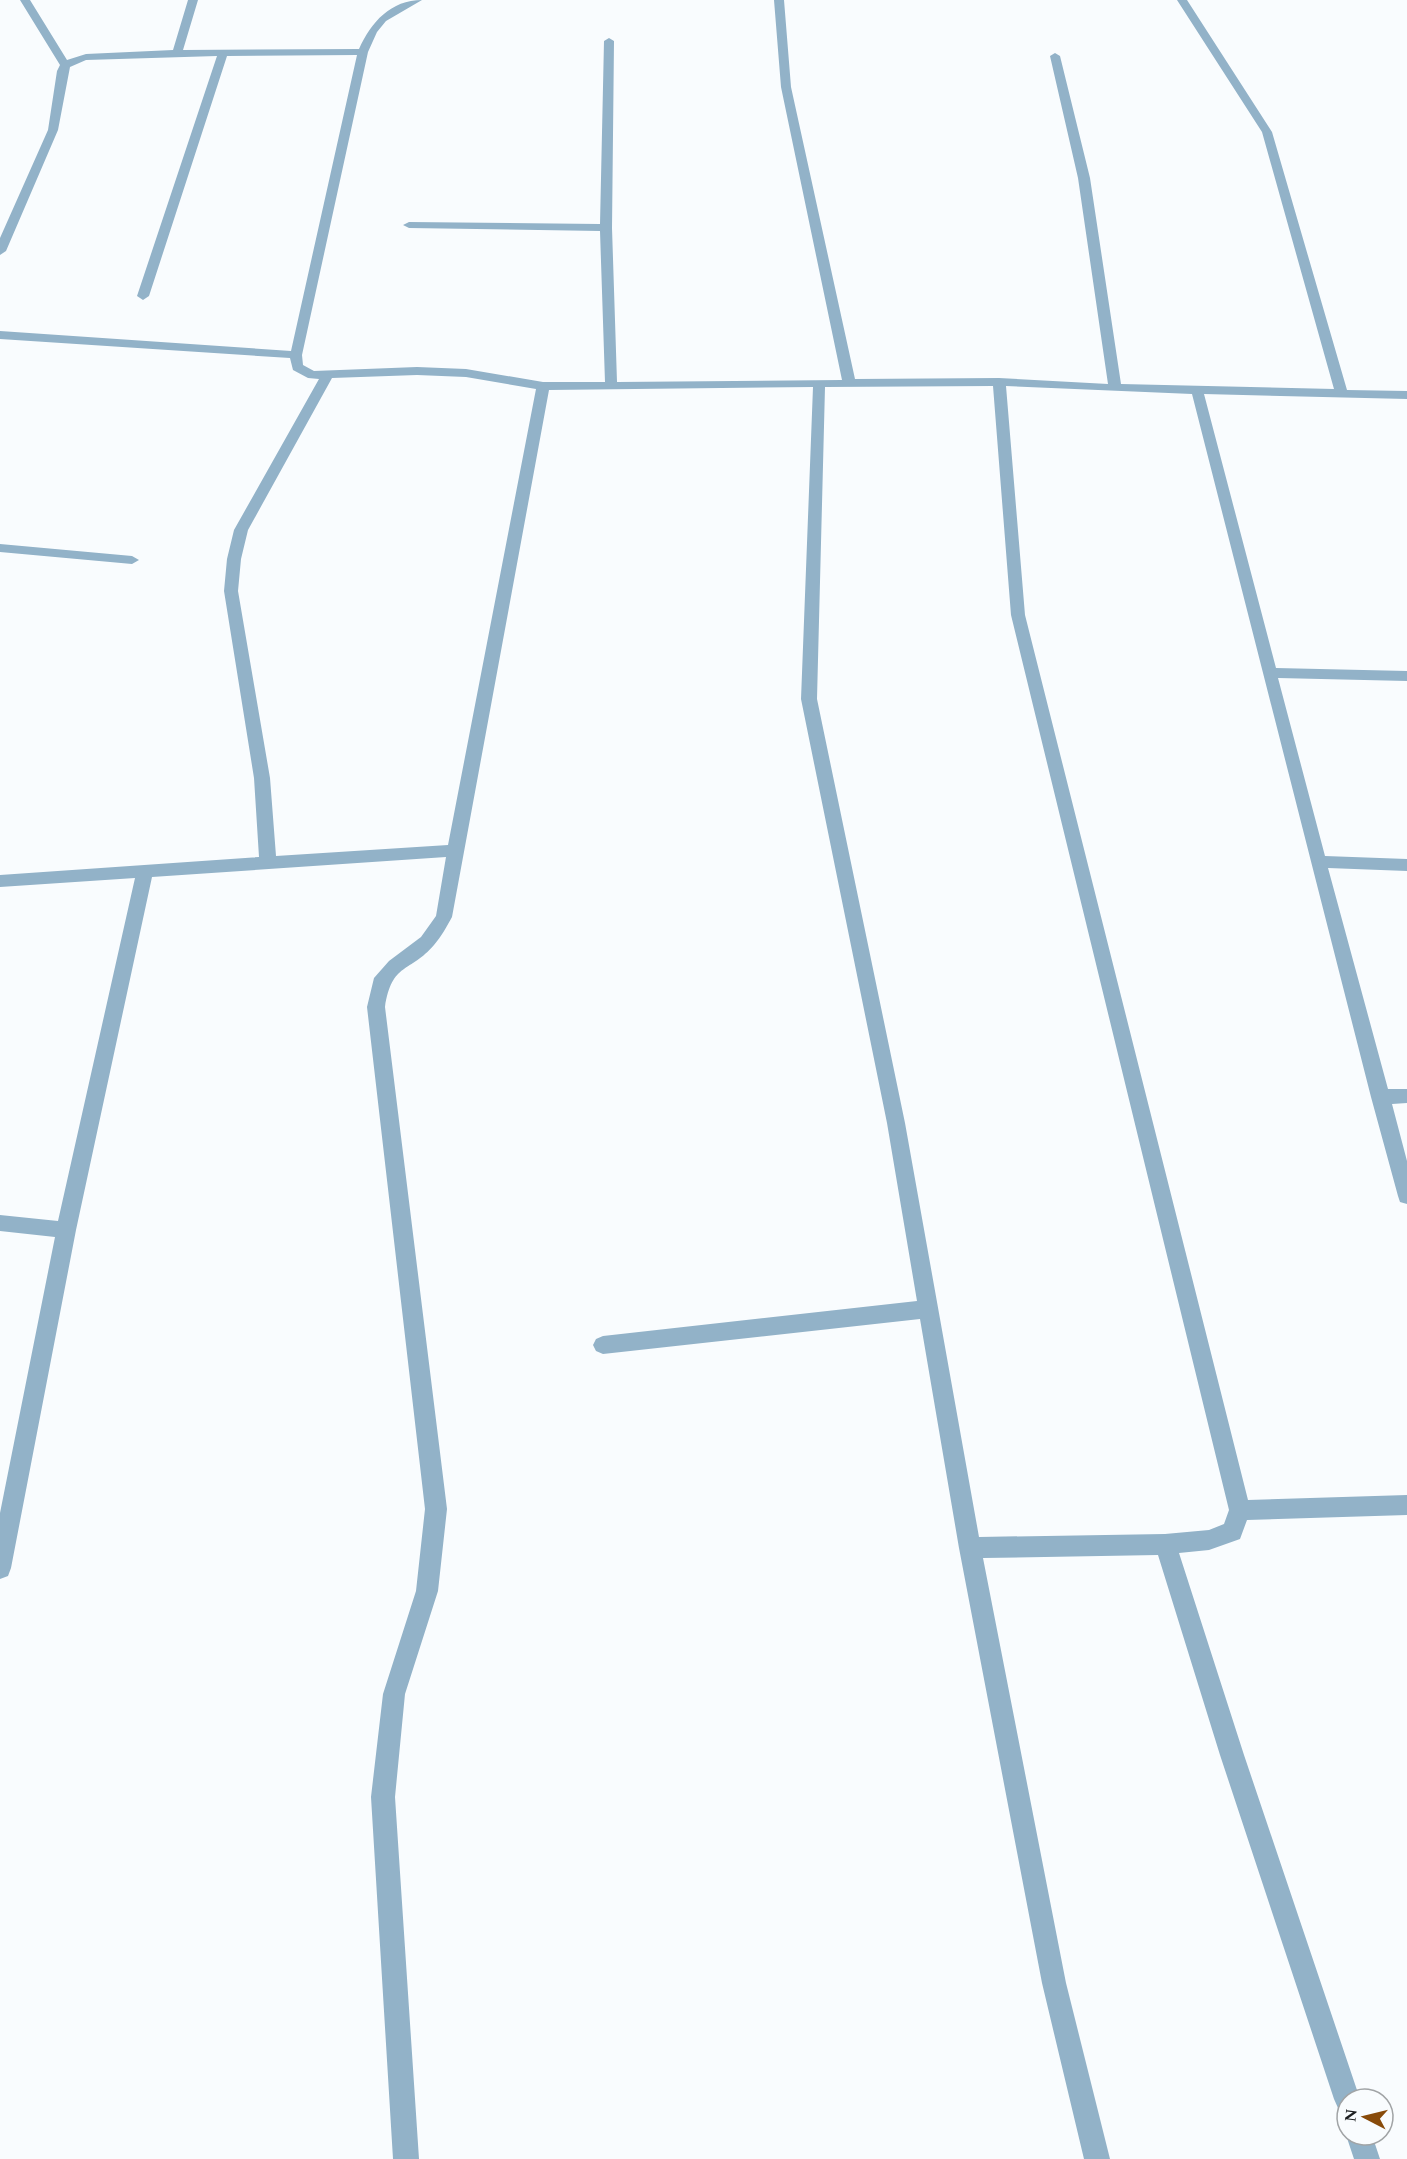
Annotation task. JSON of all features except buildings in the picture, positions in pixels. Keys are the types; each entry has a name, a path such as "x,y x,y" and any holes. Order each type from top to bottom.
{"street":[{"path":"0,251 53,130 64,65 25,0"},
{"path":"417,0 383,16 371,31 363,52 296,355 297,367 302,372 327,375 417,370 466,373 543,386 999,382 1115,388 1407,395"},
{"path":"779,0 786,87 849,383"},
{"path":"1182,0 1266,132 1341,393"},
{"path":"177,53 191,6"},
{"path":"609,41 606,228 611,386"},
{"path":"64,65 86,57 177,53 363,52"},
{"path":"143,296 224,53"},
{"path":"1055,56 1084,178 1115,388"},
{"path":"409,225 606,228"},
{"path":"0,335 296,355"},
{"path":"268,864 262,778 231,591 234,559 241,530 327,375"},
{"path":"970,1548 1165,1544 1209,1540 1232,1532 1240,1510 1018,615 999,382"},
{"path":"819,384 809,699 893,1111 970,1548 1054,1983 1097,2159"},
{"path":"406,2159 383,1797 394,1694 427,1591 436,1509 376,1007 380,983 395,966 427,942 444,917 454,850 543,386"},
{"path":"1197,390 1318,862 1407,1196"},
{"path":"0,548 132,560"},
{"path":"1269,673 1407,676"},
{"path":"0,881 454,850"},
{"path":"1318,862 1407,865"},
{"path":"0,1568 66,1230 145,871"},
{"path":"1380,1096 1407,1096"},
{"path":"0,1223 66,1230"},
{"path":"603,1345 928,1309"},
{"path":"1240,1510 1407,1505"},
{"path":"1165,1544 1232,1755 1343,2087"}]}
